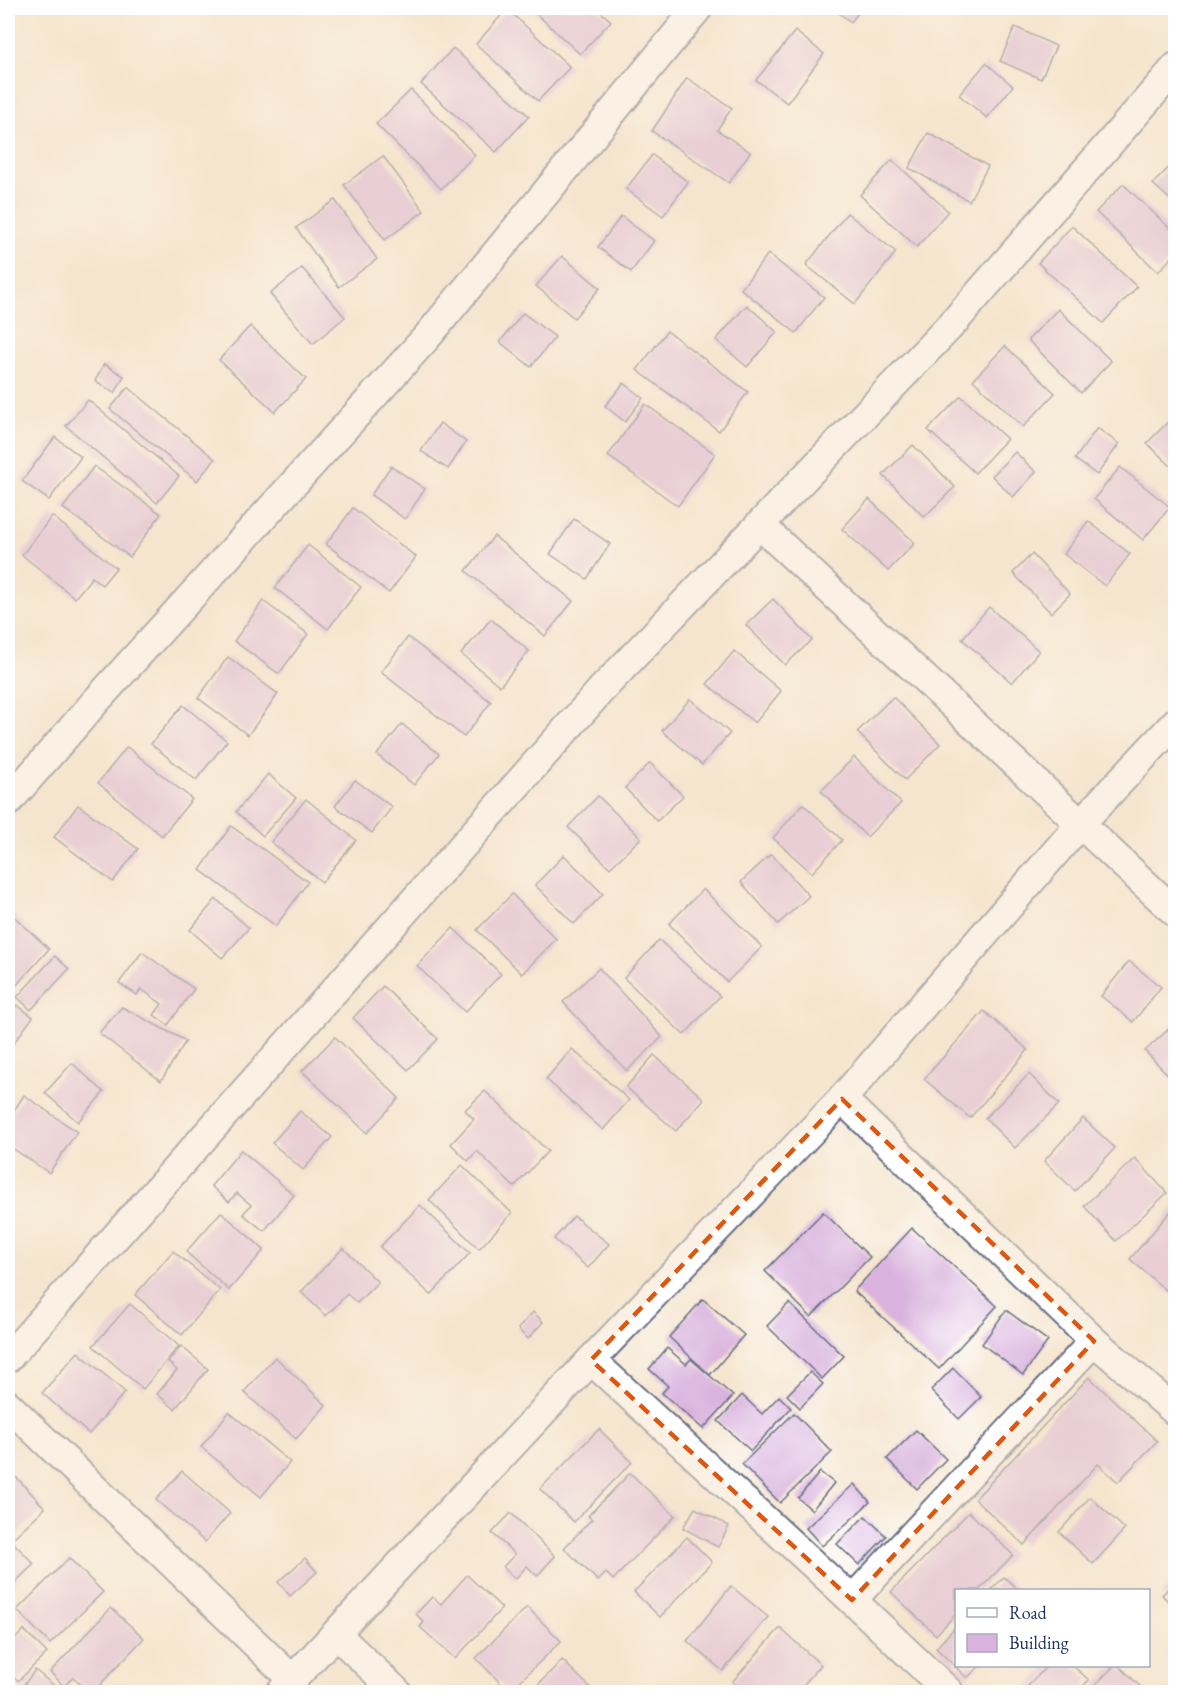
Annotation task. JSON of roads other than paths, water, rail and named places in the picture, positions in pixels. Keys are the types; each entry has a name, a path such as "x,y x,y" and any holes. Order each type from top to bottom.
{"street":[{"path":"8,802 104,692 427,337 698,8"},
{"path":"8,1358 602,689 953,323 1176,68"},
{"path":"760,525 1176,913"},
{"path":"8,1405 287,1686 591,1360 842,1099 1080,824 1176,722"},
{"path":"842,1099 1094,1341 1176,1412"},
{"path":"852,1599 1094,1341"},
{"path":"591,1360 852,1599 949,1692"},
{"path":"336,1634 397,1692"}]}
